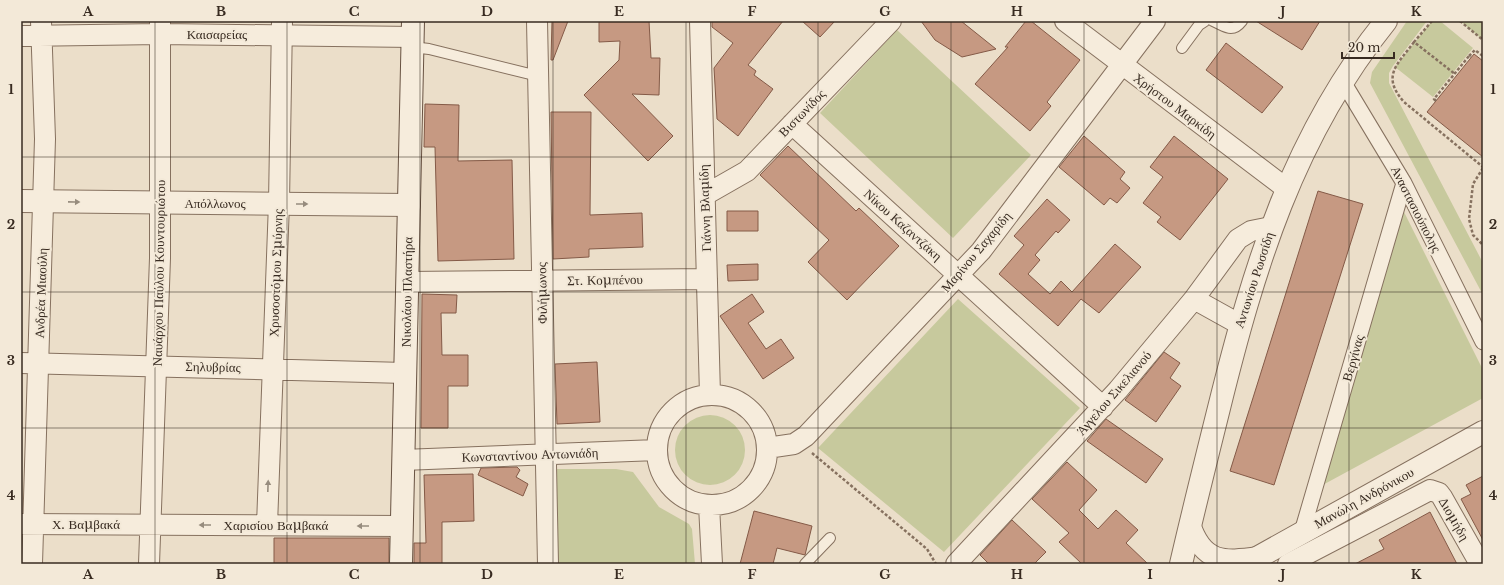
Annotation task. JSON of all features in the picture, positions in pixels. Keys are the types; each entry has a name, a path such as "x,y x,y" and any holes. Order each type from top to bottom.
{"street":[{"name":"Φιλήμωνος","path":"537,21 541,281 548,564"},
{"name":"Γιάννη Βλαμίδη","path":"700,21 710,395"},
{"name":"Βιστωνίδος","path":"705,194 747,171 891,21"},
{"name":"Χρήστου Μαρκίδη","path":"1065,21 1121,65 1287,189"},
{"name":"Μαρίνου Σαχαρίδη","path":"798,442 806,436 984,246 1155,21"},
{"name":"Αντωνίου Ρωσσίδη","path":"1181,564 1240,324 1271,227 1311,137 1342,80 1386,21"},
{"name":"Καισαρείας","path":"21,36 41,28 160,27 282,28 413,35"},
{"name":"Ναυάρχου Παύλου Κουντουριώτου","path":"149,564 157,366 160,202 160,27"},
{"name":"Ανδρέα Μιαούλη","path":"32,564 27,524 30,363 44,201 45,139 41,28"},
{"name":"Χρυσοστόμου Σμύρνης","path":"267,525 279,203 282,28"},
{"name":"Νικολάου Πλαστήρα","path":"401,564 413,35"},
{"name":"Αναστασιούπολης","path":"1342,80 1404,183 1483,342"},
{"name":"Νίκου Καζαντζάκη","path":"792,124 1103,407"},
{"name":"Βεργίνας","path":"1302,532 1404,183"},
{"name":"Απόλλωνος","path":"21,201 409,204"},
{"name":"Άγγελου Σικελιανού","path":"956,564 1103,407 1194,299 1238,239 1250,231 1271,227"},
{"name":"Στ. Κομπένου","path":"407,282 707,278"},
{"path":"1194,299 1240,324"},
{"name":"Σηλυβρίας","path":"30,363 405,373"},
{"path":"710,395 731,398 750,410 759,421 765,434 767,448 767,458 760,477 748,492 732,502 709,505 688,500 668,485 658,462 657,450 661,429 672,411 690,399 710,395"},
{"name":"Μανώλη Ανδρόνικου","path":"1252,560 1483,432"},
{"path":"767,448 798,442"},
{"name":"Κωνσταντίνου Αντωνιάδη","path":"403,460 657,450"},
{"name":"Διομήδη","path":"1357,527 1419,494 1430,490 1439,493 1480,564"},
{"path":"709,505 712,564"},
{"path":"1288,564 1357,527 1346,508"},
{"name":"Χ. Βαμβακά","path":"27,524 150,525"},
{"path":"1190,524 1195,540 1202,549 1212,556 1236,560 1252,560"},
{"name":"Χαρισίου Βαμβακά","path":"150,525 402,526"}],"lane":[{"path":"1182,48 1199,26 1205,21"},
{"path":"1213,21 1227,29 1232,29 1242,21"},
{"path":"413,35 429,49 538,76"},
{"path":"805,564 830,538"}],"path":[{"path":"1432,21 1395,67 1392,74 1392,82 1395,92 1404,102 1483,167 1473,184 1469,219 1473,235 1483,245"},
{"path":"1460,21 1483,40"},
{"path":"1414,42 1455,74"},
{"path":"1436,101 1434,99 1475,50 1483,56"},
{"path":"798,442 927,549 936,564"}],"green space":[{"path":"1407,21 1427,21 1393,66 1389,73 1389,83 1483,263 1483,295 1370,83 1372,72"},
{"path":"1432,21 1440,21 1473,48 1433,97 1395,67"},
{"path":"1460,21 1483,21 1483,40"},
{"path":"897,30 1031,155 953,238 820,113"},
{"path":"1404,212 1483,370 1483,398 1319,487"},
{"path":"958,299 1080,408 944,552 818,448"},
{"path":"710,415 723,418 735,425 742,437 745,450 742,463 735,475 723,482 710,485 697,482 685,475 678,463 675,450 678,437 685,425 697,418"},
{"path":"556,469 616,469 633,472 659,507 689,524 692,529 695,564 556,564 553,475"}],"building":[{"path":"552,21 568,21 553,60 551,60"},
{"path":"599,21 649,21 651,58 660,58 659,95 632,94 673,136 648,161 584,95 619,60 620,41 599,42"},
{"path":"712,21 783,21 748,65 756,71 754,75 773,89 738,136 717,119 714,68 733,43 712,27"},
{"path":"802,21 835,21 820,37"},
{"path":"921,21 961,21 996,49 962,57 935,40"},
{"path":"1026,21 1031,21 1080,60 1047,102 1051,106 1030,131 975,84 1008,47 1005,47"},
{"path":"1256,21 1320,21 1302,50"},
{"path":"1226,43 1283,87 1262,113 1206,70"},
{"path":"1474,54 1483,61 1483,157 1427,112"},
{"path":"425,104 459,105 458,161 512,160 514,259 438,261 435,147 424,147"},
{"path":"551,112 591,112 590,215 642,213 643,247 589,249 589,257 553,259"},
{"path":"1084,136 1125,172 1120,179 1130,188 1117,203 1110,198 1104,205 1059,167"},
{"path":"1174,136 1228,179 1180,240 1157,222 1161,217 1143,203 1163,177 1150,167"},
{"path":"788,146 856,211 859,208 899,246 847,300 808,262 829,240 760,175"},
{"path":"1318,191 1363,204 1274,485 1230,471"},
{"path":"1047,199 1070,220 1058,233 1056,231 1035,255 1040,260 1028,274 1050,294 1061,281 1072,292 1115,244 1141,267 1099,313 1081,299 1058,326 999,274 1024,245 1014,236"},
{"path":"727,211 758,211 758,231 727,231"},
{"path":"758,264 758,280 728,281 727,265"},
{"path":"422,294 457,295 456,313 441,313 442,355 468,355 468,386 448,386 448,428 421,428"},
{"path":"752,294 764,312 748,323 766,349 781,339 794,358 763,379 720,316"},
{"path":"1164,352 1180,363 1170,378 1181,386 1156,422 1125,400"},
{"path":"597,362 600,422 557,424 555,364"},
{"path":"1106,419 1163,459 1146,483 1087,441"},
{"path":"1067,462 1097,490 1079,510 1098,529 1116,510 1138,530 1126,543 1148,564 1082,564 1059,542 1069,533 1032,499"},
{"path":"517,467 520,470 516,477 528,484 523,496 478,475 481,468"},
{"path":"473,474 474,521 442,522 442,564 414,564 414,543 426,543 424,475"},
{"path":"1483,476 1483,540 1461,499 1471,494 1466,485"},
{"path":"754,511 812,526 805,555 777,548 773,564 740,564"},
{"path":"1430,512 1457,564 1355,564 1384,549 1379,540"},
{"path":"1012,520 1046,552 1034,564 989,564 980,555"},
{"path":"274,538 389,538 389,564 274,564"}]}
